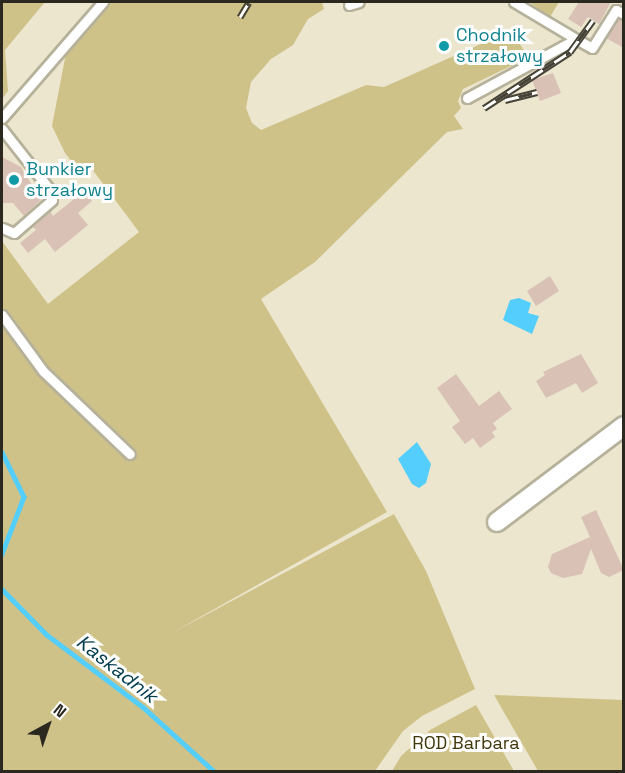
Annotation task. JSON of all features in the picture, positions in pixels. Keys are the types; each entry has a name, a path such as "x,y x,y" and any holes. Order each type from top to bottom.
{"street":[{"path":"496,522 624,426"}],"lane":[{"path":"2,118 103,2"},
{"path":"514,2 592,48 616,10 624,14"},
{"path":"467,98 576,39"},
{"path":"2,129 50,190 52,200 14,233 2,228"},
{"path":"2,315 43,371 130,454"}],"green space":[{"path":"2,2 45,2 5,50 8,91 2,99"},
{"path":"111,2 322,2 324,9 308,19 293,45 271,59 251,82 246,108 252,123 261,130 366,85 384,87 512,30 528,58 463,89 458,101 461,108 454,116 463,129 447,132 315,262 261,299 387,512 170,634 394,514 426,571 475,689 422,716 403,731 375,771 2,771 2,241 48,304 139,232 92,169 83,176 65,153 52,126 66,53"},
{"path":"529,2 559,2 550,17"},
{"path":"494,695 623,700 623,771 538,771"},
{"name":"ROD Barbara","path":"476,705 514,771 392,771 401,756 430,730"}],"water":[{"path":"519,298 531,303 528,313 539,316 532,334 503,320 510,300"},
{"path":"417,442 431,464 426,483 419,488 412,484 398,459"}],"building":[{"path":"579,2 611,2 599,24 588,17 581,27 568,19"},
{"path":"618,19 624,21 624,48 606,38"},
{"path":"553,73 561,93 540,101 532,80"},
{"path":"2,157 21,167 41,200 24,216 13,203 2,203"},
{"path":"84,191 92,201 78,213 88,225 55,252 45,239 28,253 20,243 36,230 32,226 50,211 53,216"},
{"path":"550,276 559,291 536,306 527,291"},
{"path":"581,354 598,383 582,393 576,383 546,398 536,381 545,375 543,372"},
{"path":"456,374 479,406 499,391 512,409 493,423 497,429 492,432 495,437 480,448 473,438 465,444 452,427 460,421 437,388"},
{"path":"596,510 624,570 609,577 601,573 591,549 582,574 563,578 551,573 548,567 552,554 590,537 581,517"}],"waterway":[{"name":"Kaskadnik","path":"2,452 24,497 2,554"},
{"name":"Kaskadnik","path":"2,589 46,634 143,707 215,772"}],"railway":[{"path":"240,17 249,2"},
{"path":"484,108 570,52 593,20"},
{"path":"505,100 537,92"}],"place":[{"name":"Chodnik strzałowy","path":"444,46"},
{"name":"Bunkier strzałowy","path":"14,180"}]}
